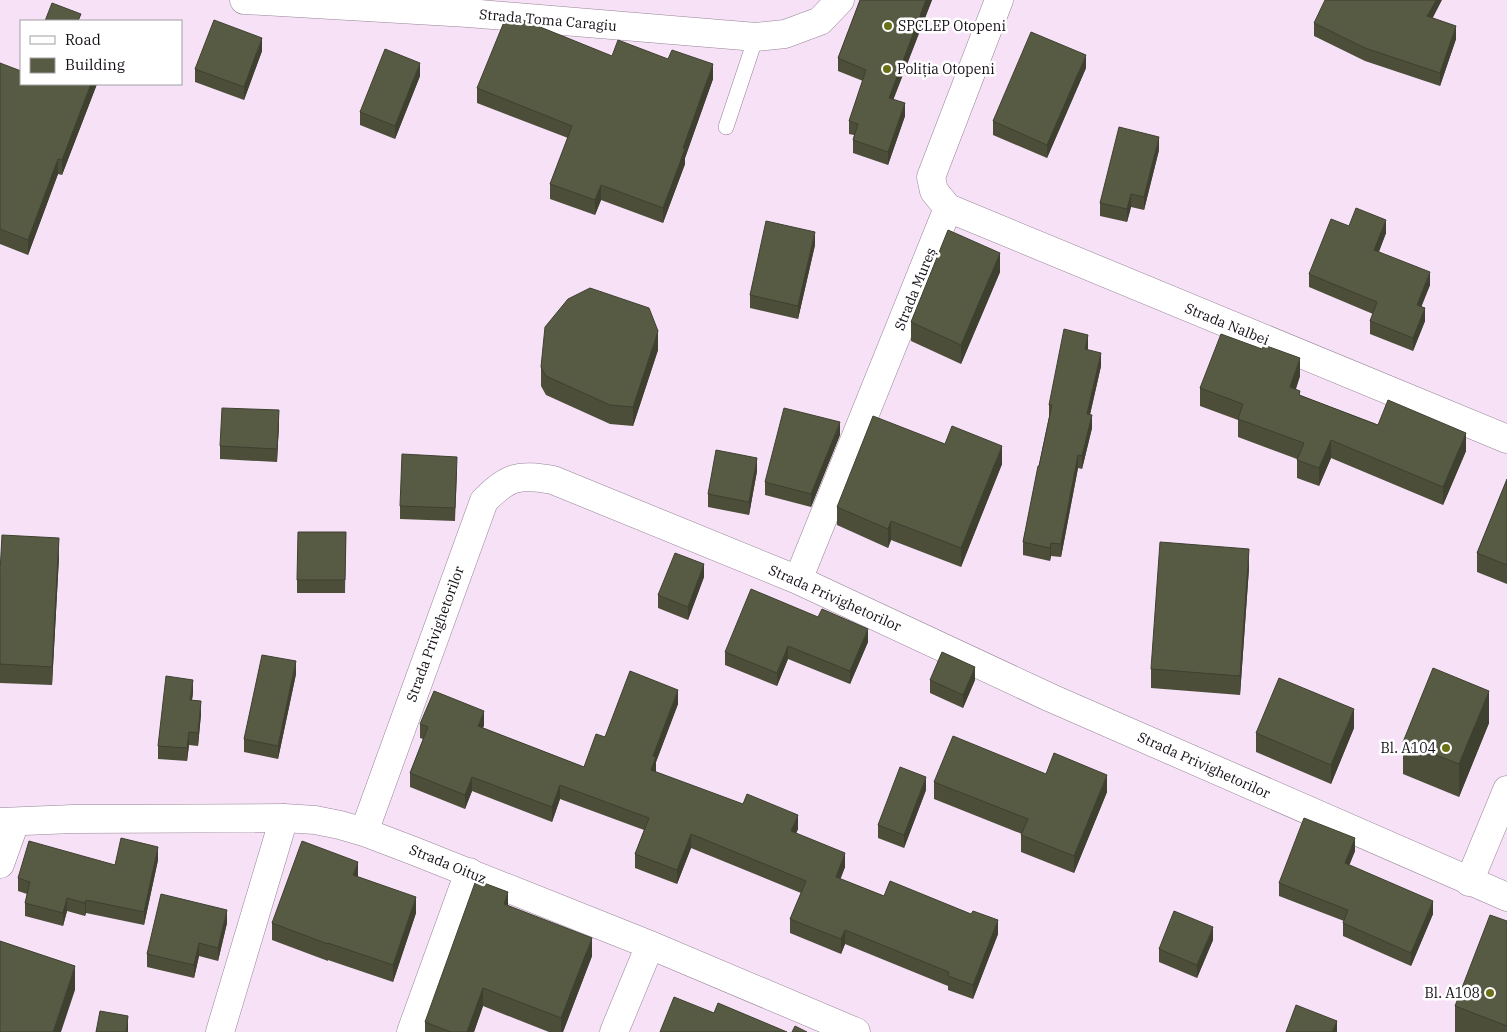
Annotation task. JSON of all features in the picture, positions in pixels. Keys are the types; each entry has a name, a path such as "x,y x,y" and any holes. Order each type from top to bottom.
{"street":[{"name":"Strada Toma Caragiu","path":"244,0 466,7 756,37 786,34 820,21 840,0"},
{"path":"948,208 934,191 931,177 999,0"},
{"name":"Strada Nalbei","path":"948,208 1507,439"},
{"name":"Strada Mureș","path":"798,580 948,208"},
{"name":"Strada Privighetorilor","path":"364,832 484,501 498,486 516,478 533,476 553,480 798,580 1051,698 1507,897"},
{"path":"1469,882 1507,790"},
{"path":"220,1032 284,818"},
{"name":"Strada Oituz","path":"0,864 7,822 73,819 284,818 315,820 364,832 469,872 650,945 856,1032"},
{"path":"411,1032 469,872"},
{"path":"614,1032 650,945"}],"lane":[{"path":"726,127 756,37"}],"building":[{"name":"SPCLEP Otopeni","path":"860,0 926,0 889,98 905,103 888,152 853,140 858,124 849,121 866,70 838,58"},
{"path":"1325,0 1436,0 1427,16 1456,26 1440,73 1365,48 1314,23"},
{"path":"52,3 81,14 78,20 45,20"},
{"path":"506,17 518,18 612,56 618,40 668,59 672,50 713,64 663,208 601,185 595,200 550,184 572,126 477,88"},
{"path":"214,20 262,38 244,87 195,69"},
{"path":"1031,32 1086,55 1047,145 993,121"},
{"path":"385,49 420,63 395,126 360,112"},
{"path":"0,63 20,71 20,85 91,85 62,160 58,159 28,240 0,229"},
{"path":"1119,127 1159,137 1144,197 1131,194 1127,209 1100,203"},
{"path":"1356,208 1386,220 1374,250 1430,272 1417,305 1425,308 1413,338 1370,321 1377,302 1309,274 1331,219 1349,226"},
{"path":"766,221 815,232 798,306 750,295"},
{"path":"948,230 1000,253 961,345 911,322"},
{"path":"590,288 649,308 658,331 633,407 610,405 546,376 541,367 545,327 568,299"},
{"path":"1064,329 1088,335 1085,349 1101,353 1087,414 1092,415 1082,456 1078,455 1061,544 1051,543 1050,548 1023,542 1052,405 1049,405"},
{"path":"1221,334 1262,349 1264,345 1300,358 1290,387 1300,391 1299,395 1378,425 1388,400 1466,433 1443,487 1331,440 1319,468 1297,460 1304,443 1238,419 1243,404 1200,388"},
{"path":"222,408 279,410 277,449 220,446"},
{"path":"784,408 840,422 811,494 765,482"},
{"path":"873,416 945,444 952,426 1002,446 961,548 891,521 888,529 837,507"},
{"path":"716,450 757,458 749,502 708,494"},
{"path":"402,454 457,457 455,508 400,506"},
{"path":"1507,479 1507,565 1477,553"},
{"path":"298,532 346,532 345,580 297,580"},
{"path":"2,535 59,538 52,667 0,664"},
{"path":"1160,542 1249,549 1240,676 1151,669"},
{"path":"675,553 704,564 688,607 658,595"},
{"path":"751,589 818,617 822,609 868,629 850,671 788,646 777,673 725,652"},
{"path":"942,652 975,667 963,695 930,680"},
{"path":"262,655 296,661 278,746 244,739"},
{"path":"1433,668 1489,691 1459,764 1403,742"},
{"path":"630,671 678,690 653,756 656,757 651,770 743,804 747,794 798,815 791,831 845,853 836,877 884,896 890,881 971,914 973,911 998,920 973,985 948,976 949,972 845,930 841,939 790,919 806,881 691,834 677,870 635,854 649,818 560,785 552,807 472,777 465,795 410,773 428,727 420,724 434,691 484,711 478,726 584,767 596,734 605,737"},
{"path":"166,676 193,680 190,700 201,701 198,733 189,732 187,748 158,746"},
{"path":"1279,678 1354,709 1331,765 1256,733"},
{"path":"953,736 1046,774 1054,753 1107,775 1074,856 1021,835 1028,819 934,782"},
{"path":"900,767 926,777 904,835 878,825"},
{"path":"1304,818 1355,838 1345,863 1433,901 1411,953 1343,923 1348,910 1279,883"},
{"path":"121,838 158,847 144,912 86,900 85,903 67,898 63,913 25,903 30,882 18,878 29,841 115,865"},
{"path":"302,841 358,862 353,875 416,897 393,965 272,923"},
{"path":"476,880 508,892 504,904 592,938 561,1018 483,988 467,1032 451,1032 425,1022"},
{"path":"161,894 227,910 218,948 199,943 194,965 147,954"},
{"path":"1174,911 1213,927 1197,965 1159,949"},
{"path":"1490,915 1507,921 1507,1026 1455,1006"},
{"path":"0,941 75,966 53,1032 0,1032"},
{"path":"674,997 714,1013 718,1003 787,1032 660,1032"},
{"path":"1296,1005 1337,1021 1332,1032 1286,1032"},
{"path":"100,1011 128,1016 126,1032 96,1032"},
{"path":"795,1026 807,1032 792,1032"}],"place":[{"name":"SPCLEP Otopeni","path":"888,26"},
{"name":"Poliția Otopeni","path":"887,69"},
{"name":"Bl. A104","path":"1446,748"},
{"name":"Bl. A108","path":"1490,993"}]}
